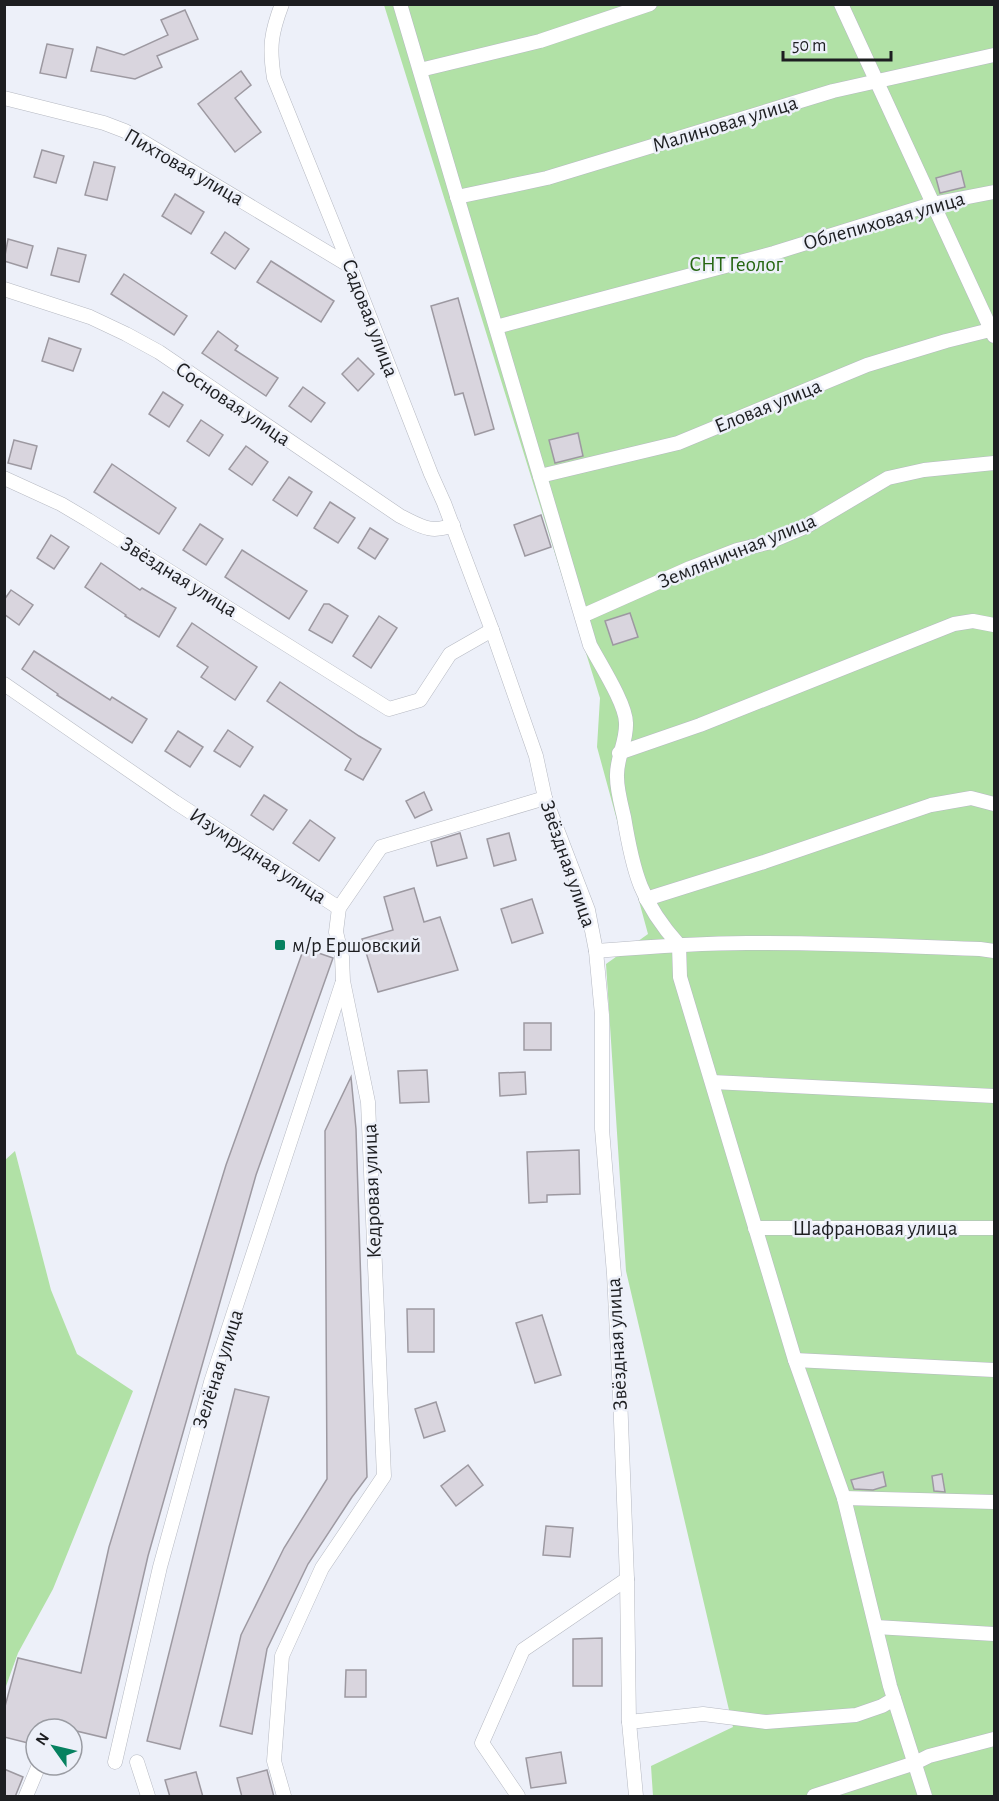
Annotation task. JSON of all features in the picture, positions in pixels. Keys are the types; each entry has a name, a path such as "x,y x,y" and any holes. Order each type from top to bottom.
{"street":[{"name":"Садовая улица","path":"282,4 271,36 270,54 274,78 350,266 430,474 453,525 492,630"},
{"path":"400,4 590,645 615,689 627,722 619,753 617,777 632,864 646,899 666,930 679,945 680,977 795,1360 844,1498 894,1699 925,1797"},
{"path":"420,70 540,41 650,4"},
{"path":"841,4 993,332"},
{"name":"Малиновая улица","path":"457,197 547,178 833,91 994,55"},
{"name":"Пихтовая улица","path":"4,98 104,123 125,131 350,266"},
{"name":"Облепиховая улица","path":"496,327 774,253 932,204 994,192"},
{"name":"Сосновая улица","path":"4,289 90,317 126,334 159,352 400,516 425,528 439,530 453,525"},
{"name":"Еловая улица","path":"540,476 678,443 867,365 946,341 993,332"},
{"name":"Земляничная улица","path":"582,616 690,568 736,550 767,543 807,526 888,478 924,470 994,463"},
{"name":"Звёздная улица","path":"4,478 61,504 88,520 389,709 420,700 450,654 492,630 536,756 545,798 588,910 596,951 602,1015 602,1129 618,1350 627,1579 629,1722 636,1797"},
{"path":"619,753 700,725 954,624 973,621 994,625"},
{"name":"Изумрудная улица","path":"4,684 175,802 339,908 381,847 545,798"},
{"path":"646,899 764,862 931,805 971,798 994,804"},
{"name":"Кедровая улица","path":"284,1797 274,1761 282,1656 322,1568 384,1476 368,1102 343,981 342,957 336,932 339,908"},
{"path":"596,951 679,945 817,943 994,951"},
{"name":"Зелёная улица","path":"115,1762 160,1567 212,1382 343,981"},
{"path":"712,1082 994,1096"},
{"name":"Шафрановая улица","path":"755,1228 994,1227"},
{"path":"795,1360 994,1370"},
{"path":"844,1498 994,1502"},
{"path":"518,1797 482,1743 523,1650 627,1579"},
{"path":"876,1627 994,1634"},
{"path":"629,1722 703,1714 766,1722 845,1716 874,1709 894,1699"},
{"path":"814,1797 915,1763 928,1756 994,1739"},
{"path":"137,1762 148,1797"},
{"path":"26,1797 34,1777"}],"green space":[{"name":"СНТ Геолог","path":"384,5 994,5 994,1796 653,1796 651,1766 733,1727 626,1271 606,964 648,934 597,747 600,698"},
{"path":"15,1151 51,1290 77,1354 133,1391 53,1589 18,1653 5,1689 4,1161"}],"building":[{"path":"185,10 198,39 157,56 162,67 135,79 91,71 97,47 124,55 168,35 161,20"},
{"path":"47,44 73,49 66,78 40,73"},
{"path":"241,71 251,85 235,98 261,132 235,152 198,104"},
{"path":"42,150 64,156 56,183 34,177"},
{"path":"94,162 115,167 107,200 85,195"},
{"path":"961,171 965,187 940,193 936,178"},
{"path":"175,194 204,212 191,234 162,216"},
{"path":"225,232 249,249 235,269 211,253"},
{"path":"8,239 33,246 27,268 4,261"},
{"path":"58,248 86,255 79,282 51,275"},
{"path":"271,261 334,301 321,322 257,282"},
{"path":"124,274 187,316 174,335 111,294"},
{"path":"458,298 494,429 475,435 463,393 455,395 431,306"},
{"path":"218,331 238,346 235,350 278,378 266,396 202,353"},
{"path":"49,338 81,349 73,371 42,361"},
{"path":"358,358 374,374 358,391 342,374"},
{"path":"303,387 325,403 311,422 289,406"},
{"path":"163,392 183,405 169,427 149,414"},
{"path":"201,420 223,435 209,456 187,441"},
{"path":"578,433 583,456 555,463 549,440"},
{"path":"14,440 37,446 31,469 8,463"},
{"path":"246,446 268,462 252,485 229,469"},
{"path":"112,464 176,508 159,534 94,492"},
{"path":"289,477 312,492 297,516 273,500"},
{"path":"330,502 355,518 338,543 314,528"},
{"path":"541,515 551,547 525,556 514,525"},
{"path":"200,524 223,539 206,565 183,550"},
{"path":"370,528 388,539 375,559 358,548"},
{"path":"51,535 69,547 54,569 37,558"},
{"path":"242,550 307,591 289,619 225,577"},
{"path":"101,563 140,590 142,588 176,608 159,637 85,587"},
{"path":"11,590 33,605 19,625 4,614 4,600"},
{"path":"324,604 329,604 348,616 332,643 309,630"},
{"path":"630,613 638,637 613,645 605,621"},
{"path":"379,616 397,628 371,668 353,656"},
{"path":"192,623 257,667 235,700 201,677 208,667 177,646"},
{"path":"34,651 110,700 112,697 147,719 132,743 57,695 22,669"},
{"path":"280,682 381,749 363,780 345,770 351,759 267,701"},
{"path":"228,730 253,747 240,767 214,751"},
{"path":"178,731 203,747 190,767 165,751"},
{"path":"424,792 432,810 415,818 406,801"},
{"path":"264,795 287,810 273,830 251,815"},
{"path":"310,820 335,838 319,861 293,843"},
{"path":"460,833 467,858 437,866 431,842"},
{"path":"509,833 516,860 494,866 487,839"},
{"path":"414,888 424,922 440,917 458,970 378,992 362,939 393,930 384,897"},
{"path":"532,899 543,933 512,943 501,909"},
{"path":"304,948 333,958 256,1175 148,1556 106,1738 84,1733 84,1717 24,1717 24,1742 4,1737 4,1710 18,1658 81,1673 109,1547 226,1165"},
{"path":"524,1023 551,1023 551,1050 524,1050"},
{"path":"427,1070 429,1102 400,1103 398,1071"},
{"path":"525,1072 526,1094 500,1096 499,1073"},
{"path":"351,1077 356,1129 367,1477 308,1564 267,1649 252,1734 220,1726 241,1635 284,1548 327,1479 325,1131"},
{"path":"579,1150 580,1194 547,1195 547,1202 529,1203 527,1152"},
{"path":"407,1309 434,1309 434,1352 408,1352"},
{"path":"542,1315 561,1375 535,1383 516,1323"},
{"path":"235,1389 269,1397 180,1749 147,1741"},
{"path":"436,1402 445,1431 424,1438 415,1409"},
{"path":"468,1465 483,1485 456,1506 441,1486"},
{"path":"883,1472 886,1486 873,1490 854,1489 851,1480"},
{"path":"942,1474 945,1492 934,1491 932,1476"},
{"path":"546,1526 573,1528 570,1557 543,1555"},
{"path":"602,1638 602,1686 573,1686 573,1639"},
{"path":"346,1670 366,1670 366,1697 345,1697"},
{"path":"561,1752 566,1783 531,1788 526,1758"},
{"path":"4,1769 23,1777 15,1797 4,1797"},
{"path":"267,1770 274,1797 242,1797 237,1778"},
{"path":"196,1772 203,1797 170,1797 165,1780"}],"place":[{"name":"м/р Ершовский","path":"280,945"}]}
